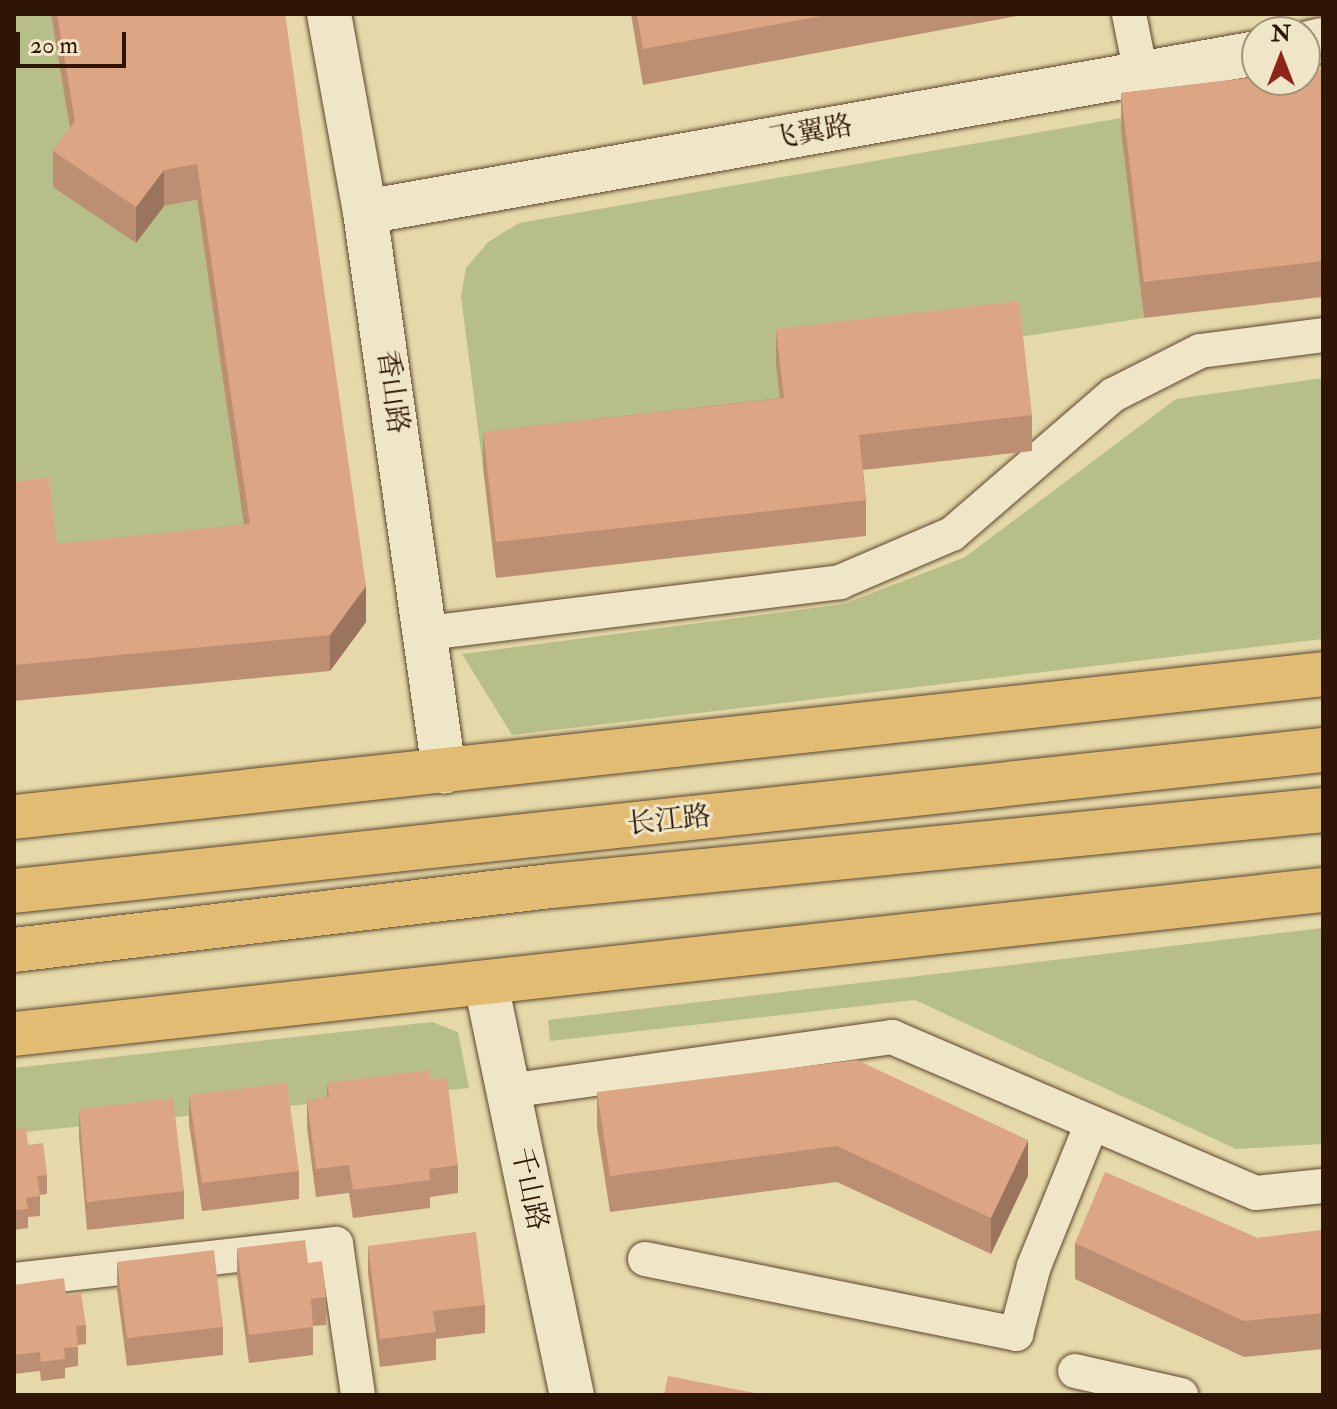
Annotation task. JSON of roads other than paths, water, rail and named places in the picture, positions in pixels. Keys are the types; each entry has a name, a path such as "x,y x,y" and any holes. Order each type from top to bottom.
{"main road":[{"path":"14,817 1323,674"},
{"name":"长江路","path":"14,891 1323,750"},
{"name":"长江路","path":"14,950 551,886 1323,810"},
{"path":"14,1034 1323,890"}],"street":[{"name":"香山路","path":"329,14 365,212 427,633 444,771"},
{"path":"1129,14 1141,74"},
{"name":"飞翼路","path":"365,212 1241,56"},
{"path":"427,633 840,582 952,534 1113,395 1200,351 1323,335"},
{"name":"千山路","path":"486,984 572,1395"},
{"path":"508,1091 892,1037 1256,1193 1323,1186"},
{"path":"645,1259 1016,1334 1034,1266 1092,1123"},
{"path":"14,1280 336,1244 358,1395"},
{"path":"1075,1371 1181,1395"}]}
